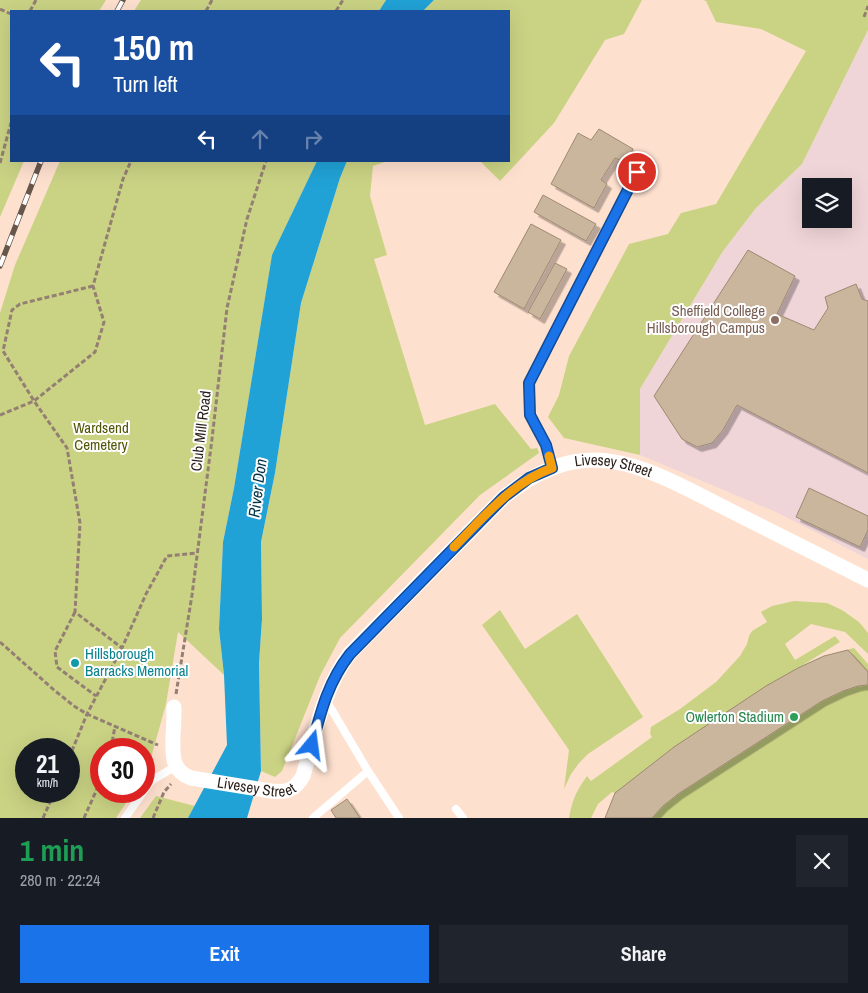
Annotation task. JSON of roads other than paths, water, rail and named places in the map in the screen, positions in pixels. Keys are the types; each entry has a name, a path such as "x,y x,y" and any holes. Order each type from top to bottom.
{"street":[{"name":"Livesey Street","path":"176,763 186,776 200,780 283,792 299,783 303,776 325,698 337,671 350,654 504,497 529,478 552,468 592,460 616,462 646,470 868,580"},
{"path":"174,707 176,763"}],"lane":[{"path":"552,468 546,445 530,415 529,383 637,172"},
{"path":"325,698 368,772 399,818"},
{"path":"125,818 151,781 176,763"},
{"path":"313,818 368,772"},
{"path":"456,809 462,818"}],"water":[{"path":"386,0 434,0 424,10 380,10"},
{"name":"River Don","path":"317,162 347,162 301,303 275,473 261,542 262,619 259,663 261,771 247,818 188,818 227,745 224,675 219,629 223,542 234,488 272,255"}],"railway":[{"path":"118,10 123,0"},
{"path":"0,266 41,162"}],"place":[{"name":"Sheffield College Hillsborough Campus","path":"775,320"},
{"name":"Hillsborough Barracks Memorial","path":"75,663"},
{"name":"Owlerton Stadium","path":"794,717"}],"park label":[{"name":"Wardsend Cemetery","path":"101,436"}]}
